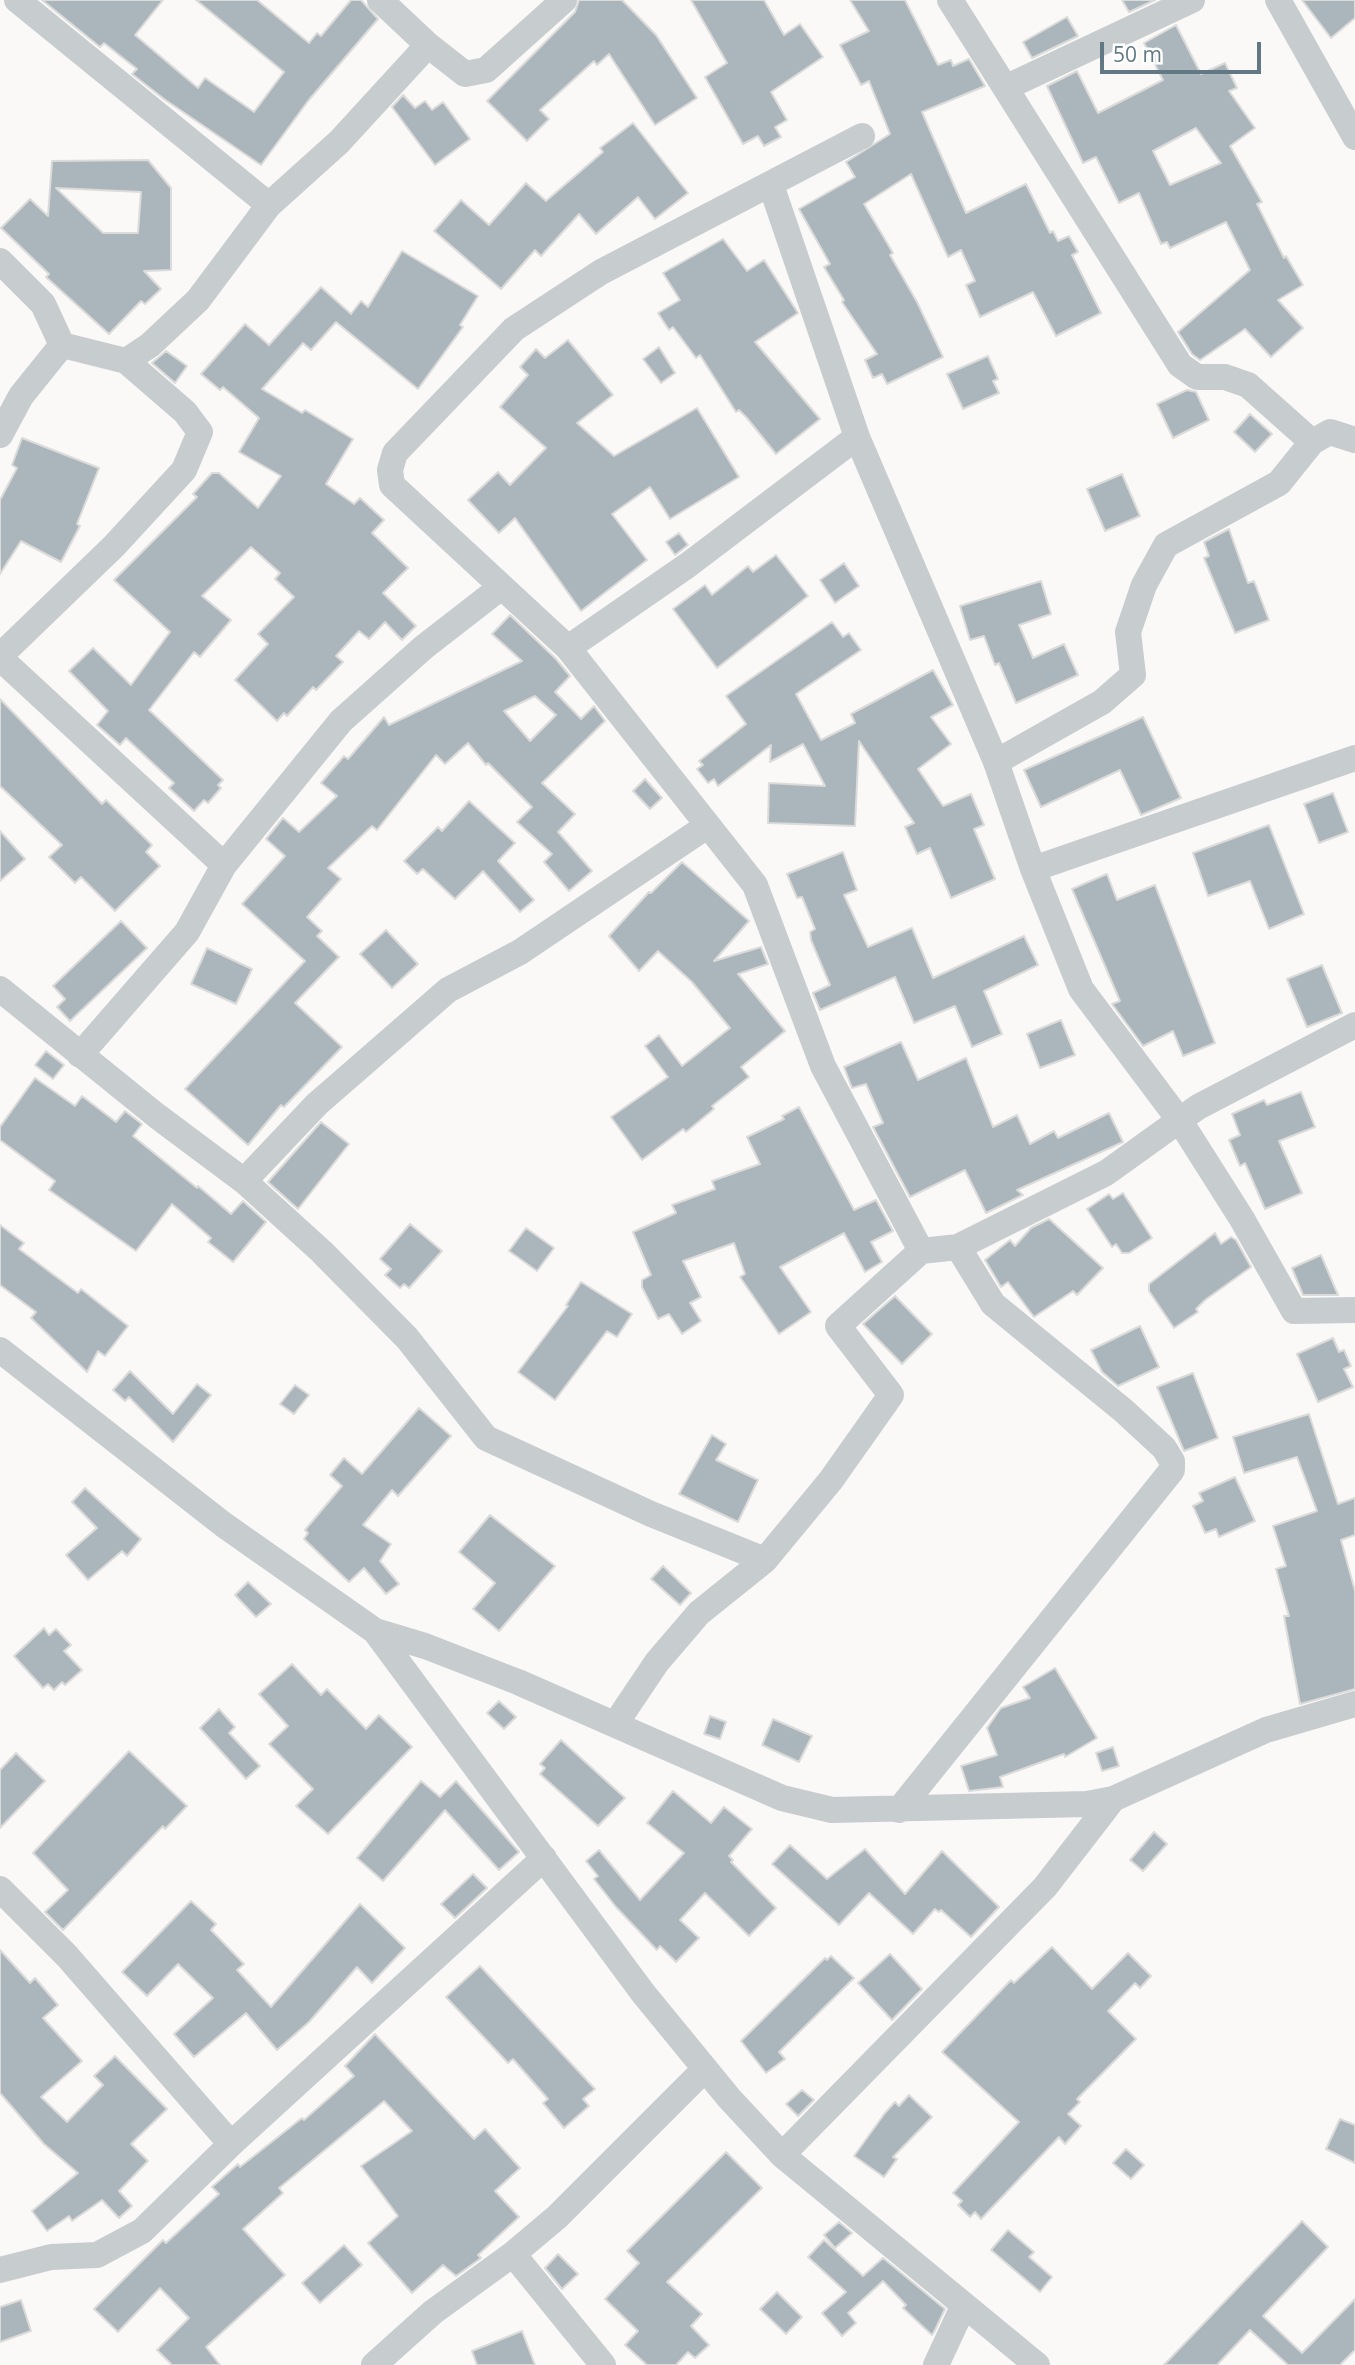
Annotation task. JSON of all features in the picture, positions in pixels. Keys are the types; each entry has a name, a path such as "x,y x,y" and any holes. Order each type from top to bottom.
{"street":[{"path":"17,0 269,205"},
{"path":"380,0 428,46 465,74 486,71 564,0"},
{"path":"950,0 1180,365 1197,377 1225,377 1248,386 1312,442"},
{"path":"1007,87 1192,0"},
{"path":"1278,0 1355,137"},
{"path":"126,361 150,345 198,300 269,205 339,142 428,46"},
{"path":"863,136 601,272 514,329 395,453 390,470 392,485 500,588 568,648 755,885 823,1066 921,1251"},
{"path":"771,185 857,438 996,762 1033,869 1081,989 1180,1122 1242,1219 1294,1311 1355,1310"},
{"path":"0,261 43,304 62,345"},
{"path":"62,345 126,361 185,412 200,432 184,470 114,547 0,657 224,864"},
{"path":"0,435 21,396 62,345"},
{"path":"996,762 1102,702 1133,675 1128,632 1144,585 1166,545 1279,483 1312,442 1329,432 1355,440"},
{"path":"568,648 688,565 857,438"},
{"path":"80,1055 187,932 224,864 341,721 424,647 500,588"},
{"path":"1033,869 1355,758"},
{"path":"244,1181 317,1104 448,990 520,952 707,826"},
{"path":"0,989 80,1055 244,1181 322,1252 407,1338 486,1438 651,1514 765,1560"},
{"path":"616,1723 657,1662 699,1613 765,1560 831,1480 891,1395 838,1326 921,1251 958,1247 1106,1173 1198,1107 1355,1025"},
{"path":"899,1810 1171,1470 1172,1461 1164,1448 1125,1411 993,1304 958,1247"},
{"path":"0,1350 224,1525 375,1631 643,1993 705,2069 782,2155 963,2307 1037,2365"},
{"path":"375,1631 425,1646 616,1723 782,1798 832,1810 1087,1804 1113,1799 1266,1730 1355,1704"},
{"path":"782,2155 1045,1887 1113,1799"},
{"path":"0,2270 51,2258 97,2255 142,2231 231,2144 544,1858"},
{"path":"0,1889 67,1956 231,2144"},
{"path":"374,2365 433,2312 513,2255 557,2217 705,2069"},
{"path":"513,2255 603,2365"},
{"path":"936,2365 963,2307"}],"building":[{"path":"42,0 163,0 135,35 198,88 205,78 254,112 284,72 196,0 257,0 309,43 317,33 321,36 351,0 361,0 378,19 308,101 261,165 164,99 132,74 137,69 104,43 100,47"},
{"path":"579,0 622,0 656,35 697,98 655,125 609,54 597,65 594,61 540,110 549,119 527,141 487,101 575,12"},
{"path":"691,0 764,0 784,35 800,24 823,57 771,92 787,120 775,127 781,137 764,146 758,136 743,144 705,77 727,63"},
{"path":"850,0 905,0 938,65 951,60 953,66 969,59 985,86 922,112 966,213 1026,184 1050,233 1053,231 1058,241 1069,236 1078,252 1072,255 1101,313 1056,336 1033,292 980,317 966,285 975,281 961,250 948,257 911,174 864,204 893,253 890,255 917,302 943,357 887,384 882,374 873,378 865,360 877,354 842,302 844,300 824,267 830,264 799,209 855,177 846,162 890,134 869,81 861,85 840,45 869,31"},
{"path":"1122,0 1155,0 1129,12"},
{"path":"1302,0 1355,0 1355,18 1331,38"},
{"path":"1067,17 1078,36 1032,58 1023,42"},
{"path":"1176,25 1201,74 1225,63 1237,88 1229,91 1255,128 1230,146 1262,202 1257,204 1284,258 1286,256 1303,285 1278,300 1303,328 1271,357 1245,329 1200,360 1192,354 1178,332 1250,270 1226,222 1170,248 1167,242 1161,244 1139,193 1119,203 1096,157 1083,163 1047,86 1077,71 1098,113 1163,80 1144,43","holes":["1196,128 1221,163 1170,185 1153,151"]},
{"path":"403,95 415,108 425,101 432,110 443,102 470,139 435,165 392,107"},
{"path":"633,123 688,193 655,219 638,197 596,234 579,214 541,256 535,250 501,289 434,231 461,200 489,225 526,183 546,201 603,152 600,148"},
{"path":"148,160 171,188 171,270 144,271 161,289 145,304 141,301 109,334 46,277 49,274 1,228 30,199 48,216 52,161","holes":["56,188 141,192 138,233 103,233"]},
{"path":"723,239 747,271 764,260 798,313 755,342 820,419 776,454 747,418 739,410 736,412 700,355 696,358 673,327 669,330 658,313 680,300 663,273"},
{"path":"402,251 478,296 460,325 463,327 418,389 336,322 311,350 303,343 262,389 302,413 305,410 353,439 326,484 354,504 360,498 384,520 372,533 408,568 383,593 416,626 402,640 385,622 369,639 359,631 336,656 343,662 316,690 313,687 287,716 284,713 277,721 235,680 268,644 258,634 294,597 275,579 280,573 251,547 202,596 231,620 200,657 194,652 149,710 223,780 218,785 221,788 208,803 204,800 194,811 169,788 174,783 126,738 120,745 97,725 108,711 69,671 93,648 131,685 170,632 114,580 197,497 193,494 212,473 219,473 258,508 281,476 239,452 259,418 223,387 220,390 201,374 245,324 269,345 321,287 351,314 361,301 368,307"},
{"path":"568,340 613,395 577,423 614,456 697,408 739,477 670,519 650,487 612,514 647,560 581,611 515,518 499,533 468,500 498,472 510,485 546,448 500,407 528,375 520,367 536,349 545,358"},
{"path":"659,347 675,373 661,383 643,359"},
{"path":"166,351 187,366 175,383 152,363"},
{"path":"988,356 998,379 993,381 999,393 963,409 947,374"},
{"path":"1187,390 1196,392 1209,420 1173,438 1157,404"},
{"path":"1250,414 1272,434 1255,452 1234,432"},
{"path":"22,438 99,468 77,524 80,526 61,562 21,541 0,574 0,500 17,468 12,465"},
{"path":"1122,474 1140,516 1105,531 1087,489"},
{"path":"1229,529 1248,583 1254,581 1269,620 1235,633 1204,558 1209,556 1204,542"},
{"path":"679,533 688,545 675,555 666,542"},
{"path":"776,555 808,596 717,668 673,609 705,585 712,595 748,566 753,572"},
{"path":"844,563 859,586 835,603 820,580"},
{"path":"1041,581 1051,614 1019,625 1033,658 1064,644 1078,675 1016,703 999,663 995,665 984,636 970,640 960,606"},
{"path":"510,615 570,676 555,692 581,719 594,706 605,721 542,783 575,814 558,832 592,871 569,891 544,862 552,854 517,822 532,807 488,763 486,765 468,743 445,764 436,755 377,830 372,826 328,868 341,879 307,917 322,931 317,936 339,957 295,1003 342,1047 284,1107 281,1105 248,1145 185,1089 305,961 242,904 285,856 266,839 283,818 299,832 337,796 321,783 344,756 348,759 384,717 389,725 522,661 492,634","holes":["535,696 556,715 530,741 504,711"]},
{"path":"832,622 843,637 849,633 861,650 796,694 821,740 855,723 851,714 933,670 953,705 931,717 951,744 918,769 943,806 971,794 984,825 974,829 995,879 951,898 930,848 917,854 905,827 914,823 859,741 855,826 768,823 769,783 825,786 803,744 770,762 771,745 718,786 714,779 708,783 697,769 703,765 699,761 746,724 726,696"},
{"path":"0,699 102,804 106,800 152,845 146,852 160,866 115,911 81,877 75,883 49,857 62,845 0,786"},
{"path":"1143,717 1181,798 1141,815 1120,770 1041,807 1024,770"},
{"path":"645,779 662,798 650,809 633,791"},
{"path":"1333,793 1348,832 1319,843 1304,804"},
{"path":"469,801 515,843 498,861 534,900 520,912 483,871 455,899 423,869 417,874 404,861 438,827 442,831"},
{"path":"1269,825 1304,914 1269,929 1250,881 1208,896 1193,853"},
{"path":"0,831 25,859 0,881"},
{"path":"843,852 857,890 844,895 868,947 912,928 933,978 1024,936 1038,965 984,991 1002,1034 972,1047 955,1006 914,1023 895,977 820,1010 813,993 830,985 811,940 810,932 815,929 802,897 797,898 787,874"},
{"path":"682,862 749,921 714,961 761,947 768,964 738,974 785,1031 741,1067 749,1077 712,1106 714,1109 686,1132 683,1129 642,1160 611,1117 668,1077 645,1046 659,1035 682,1066 730,1028 692,982 658,951 639,971 609,936 649,892"},
{"path":"1107,874 1117,900 1155,885 1215,1043 1183,1056 1173,1031 1143,1046 1112,1004 1120,1001 1072,889"},
{"path":"121,921 147,948 70,1021 57,1007 65,999 53,986"},
{"path":"386,930 418,964 392,988 360,954"},
{"path":"207,948 252,969 236,1004 191,984"},
{"path":"1322,965 1342,1013 1307,1027 1287,979"},
{"path":"1061,1020 1075,1055 1040,1068 1027,1034"},
{"path":"901,1042 918,1080 966,1058 993,1127 1017,1115 1030,1144 1054,1131 1058,1138 1109,1113 1123,1142 1017,1190 1023,1195 986,1213 965,1170 910,1197 873,1127 883,1123 866,1084 852,1088 844,1067"},
{"path":"46,1051 64,1065 53,1079 35,1065"},
{"path":"35,1078 75,1106 82,1096 116,1122 125,1111 142,1124 133,1136 197,1188 198,1186 231,1214 243,1201 266,1222 233,1262 208,1242 211,1238 172,1204 136,1251 49,1190 55,1181 0,1140 0,1127"},
{"path":"1301,1092 1315,1127 1279,1141 1302,1193 1265,1209 1245,1163 1240,1166 1229,1140 1240,1135 1232,1114 1264,1100 1267,1105"},
{"path":"799,1107 854,1210 876,1200 893,1231 871,1242 882,1262 865,1272 844,1233 780,1267 811,1312 779,1334 740,1277 745,1274 734,1243 683,1261 701,1297 690,1303 701,1321 682,1334 669,1314 658,1319 642,1287 642,1280 651,1275 633,1232 676,1213 672,1205 715,1189 712,1181 760,1164 747,1137 784,1119 782,1116"},
{"path":"321,1122 349,1144 298,1209 268,1182"},
{"path":"1123,1193 1152,1238 1129,1253 1122,1253 1116,1244 1112,1247 1087,1209 1109,1194 1113,1199"},
{"path":"1049,1219 1103,1268 1077,1295 1073,1291 1034,1317 1008,1282 1001,1287 985,1260 1010,1240 1015,1246 1031,1228"},
{"path":"410,1224 442,1251 409,1288 404,1284 400,1288 385,1275 391,1269 380,1259"},
{"path":"0,1225 24,1243 19,1249 78,1293 81,1289 128,1326 105,1356 98,1351 87,1372 31,1318 36,1312 0,1285"},
{"path":"526,1228 554,1248 537,1271 509,1251"},
{"path":"1215,1233 1221,1244 1231,1237 1236,1240 1251,1267 1205,1300 1196,1309 1198,1312 1174,1328 1149,1291 1149,1284"},
{"path":"1321,1255 1338,1295 1303,1295 1292,1268"},
{"path":"581,1282 632,1314 617,1337 607,1331 555,1400 518,1372 568,1306 566,1305"},
{"path":"895,1296 932,1334 902,1364 863,1324"},
{"path":"1140,1326 1159,1367 1118,1386 1102,1372 1091,1350"},
{"path":"1333,1338 1339,1352 1344,1350 1351,1366 1344,1369 1353,1387 1318,1402 1297,1354"},
{"path":"130,1371 173,1414 197,1384 211,1395 173,1442 129,1397 125,1401 113,1390"},
{"path":"1193,1373 1218,1438 1184,1451 1157,1387"},
{"path":"295,1385 309,1395 294,1414 280,1404"},
{"path":"419,1408 451,1436 398,1496 392,1490 363,1525 391,1544 380,1561 399,1584 386,1594 364,1568 349,1582 304,1539 308,1533 305,1530 342,1486 330,1475 344,1458 362,1474"},
{"path":"1309,1414 1338,1504 1355,1498 1355,1535 1341,1540 1355,1591 1355,1689 1300,1704 1284,1616 1289,1616 1276,1569 1286,1566 1273,1526 1317,1511 1297,1457 1244,1473 1233,1437"},
{"path":"712,1435 726,1444 716,1460 758,1480 738,1522 679,1494"},
{"path":"1235,1477 1255,1521 1219,1537 1216,1529 1205,1533 1193,1506 1203,1501 1199,1493"},
{"path":"85,1488 141,1539 127,1556 122,1551 88,1580 66,1555 97,1528 72,1502"},
{"path":"490,1515 555,1566 499,1631 473,1609 495,1583 459,1552"},
{"path":"663,1566 691,1593 680,1605 651,1579"},
{"path":"248,1582 271,1604 256,1617 235,1595"},
{"path":"44,1628 49,1635 56,1629 71,1645 64,1651 82,1670 65,1685 62,1682 54,1690 48,1684 43,1688 14,1656"},
{"path":"292,1664 321,1695 327,1689 366,1729 379,1715 412,1747 328,1834 296,1806 313,1789 269,1744 288,1726 259,1694"},
{"path":"1055,1668 1097,1738 1065,1757 1064,1754 1000,1777 1003,1787 969,1791 961,1766 997,1755 987,1728 998,1712 1001,1708 1030,1698 1023,1687"},
{"path":"499,1701 516,1717 504,1729 487,1713"},
{"path":"219,1709 235,1727 229,1733 260,1766 246,1779 200,1728"},
{"path":"710,1716 726,1722 720,1739 704,1734"},
{"path":"773,1719 812,1736 799,1762 762,1745"},
{"path":"561,1740 625,1798 598,1826 540,1774 545,1768 540,1764"},
{"path":"1113,1747 1119,1766 1102,1771 1096,1753"},
{"path":"129,1751 187,1806 165,1829 163,1826 63,1930 45,1912 68,1890 33,1853"},
{"path":"16,1753 45,1781 0,1828 0,1770"},
{"path":"421,1781 440,1797 456,1781 519,1852 499,1870 445,1810 383,1881 357,1858"},
{"path":"673,1791 711,1823 724,1807 752,1829 729,1856 733,1860 731,1862 776,1908 749,1936 705,1893 680,1920 699,1938 676,1962 660,1946 657,1950 616,1907 594,1879 598,1876 586,1861 599,1850 640,1900 684,1853 647,1823"},
{"path":"1154,1832 1167,1844 1143,1871 1130,1860"},
{"path":"790,1845 827,1879 865,1849 905,1894 942,1851 999,1907 971,1937 941,1910 939,1912 935,1909 913,1934 869,1893 839,1925 772,1864"},
{"path":"473,1874 487,1888 455,1918 441,1904"},
{"path":"191,1901 216,1924 211,1930 244,1964 237,1970 271,2007 360,1904 405,1948 372,1983 357,1967 309,2022 277,2050 246,2013 194,2057 174,2034 213,1998 178,1964 147,1996 122,1972"},
{"path":"1052,1947 1092,1989 1128,1953 1151,1976 1140,1988 1135,1983 1108,2011 1136,2039 1077,2099 1080,2102 1068,2114 1081,2126 1065,2144 1059,2137 981,2219 975,2212 970,2217 958,2205 962,2201 953,2193 1019,2122 942,2052 1011,1980 1014,1983"},
{"path":"0,1950 30,1983 35,1978 58,2005 43,2018 82,2061 41,2097 67,2122 103,2085 94,2076 115,2056 167,2109 131,2144 148,2161 119,2191 132,2206 119,2218 102,2200 72,2221 69,2216 47,2231 32,2211 78,2173 44,2144 0,2093"},
{"path":"890,1954 922,1989 892,2020 858,1983"},
{"path":"831,1956 854,1978 779,2052 785,2059 766,2073 741,2041 825,1958 827,1960"},
{"path":"480,1966 595,2089 583,2099 589,2106 564,2128 543,2103 548,2099 513,2059 508,2063 446,1997"},
{"path":"375,2034 474,2139 485,2129 520,2168 495,2191 519,2217 478,2255 481,2258 456,2276 443,2265 412,2293 368,2243 398,2216 361,2166 412,2131 384,2101 279,2188 283,2193 243,2229 285,2275 206,2347 220,2365 172,2365 157,2350 189,2318 160,2288 118,2332 94,2309 163,2240 166,2243 219,2194 212,2187 238,2164 240,2167 302,2118 304,2120 354,2076 345,2066"},
{"path":"802,2090 814,2100 798,2116 786,2104"},
{"path":"909,2095 932,2117 893,2157 897,2159 884,2177 854,2156 885,2113 895,2102 899,2106"},
{"path":"1340,2119 1355,2125 1355,2163 1326,2149"},
{"path":"1126,2149 1144,2165 1131,2179 1113,2163"},
{"path":"726,2152 762,2188 667,2282 702,2314 691,2326 709,2345 695,2358 688,2352 676,2365 647,2365 625,2345 638,2331 605,2299 639,2263 627,2251"},
{"path":"1302,2221 1328,2247 1263,2316 1302,2353 1355,2299 1355,2350 1340,2365 1288,2365 1250,2330 1217,2365 1164,2365"},
{"path":"839,2222 852,2233 835,2248 824,2235"},
{"path":"1008,2230 1034,2252 1029,2257 1052,2277 1040,2292 991,2250"},
{"path":"824,2240 863,2276 883,2258 945,2309 932,2335 903,2308 906,2305 883,2281 848,2313 856,2323 842,2336 822,2313 846,2292 808,2257"},
{"path":"344,2245 362,2265 320,2303 302,2283"},
{"path":"558,2254 578,2274 562,2289 545,2268"},
{"path":"777,2292 802,2317 786,2334 760,2309"},
{"path":"21,2300 31,2331 0,2342 0,2307"},
{"path":"522,2331 535,2365 477,2365 472,2351"}]}
